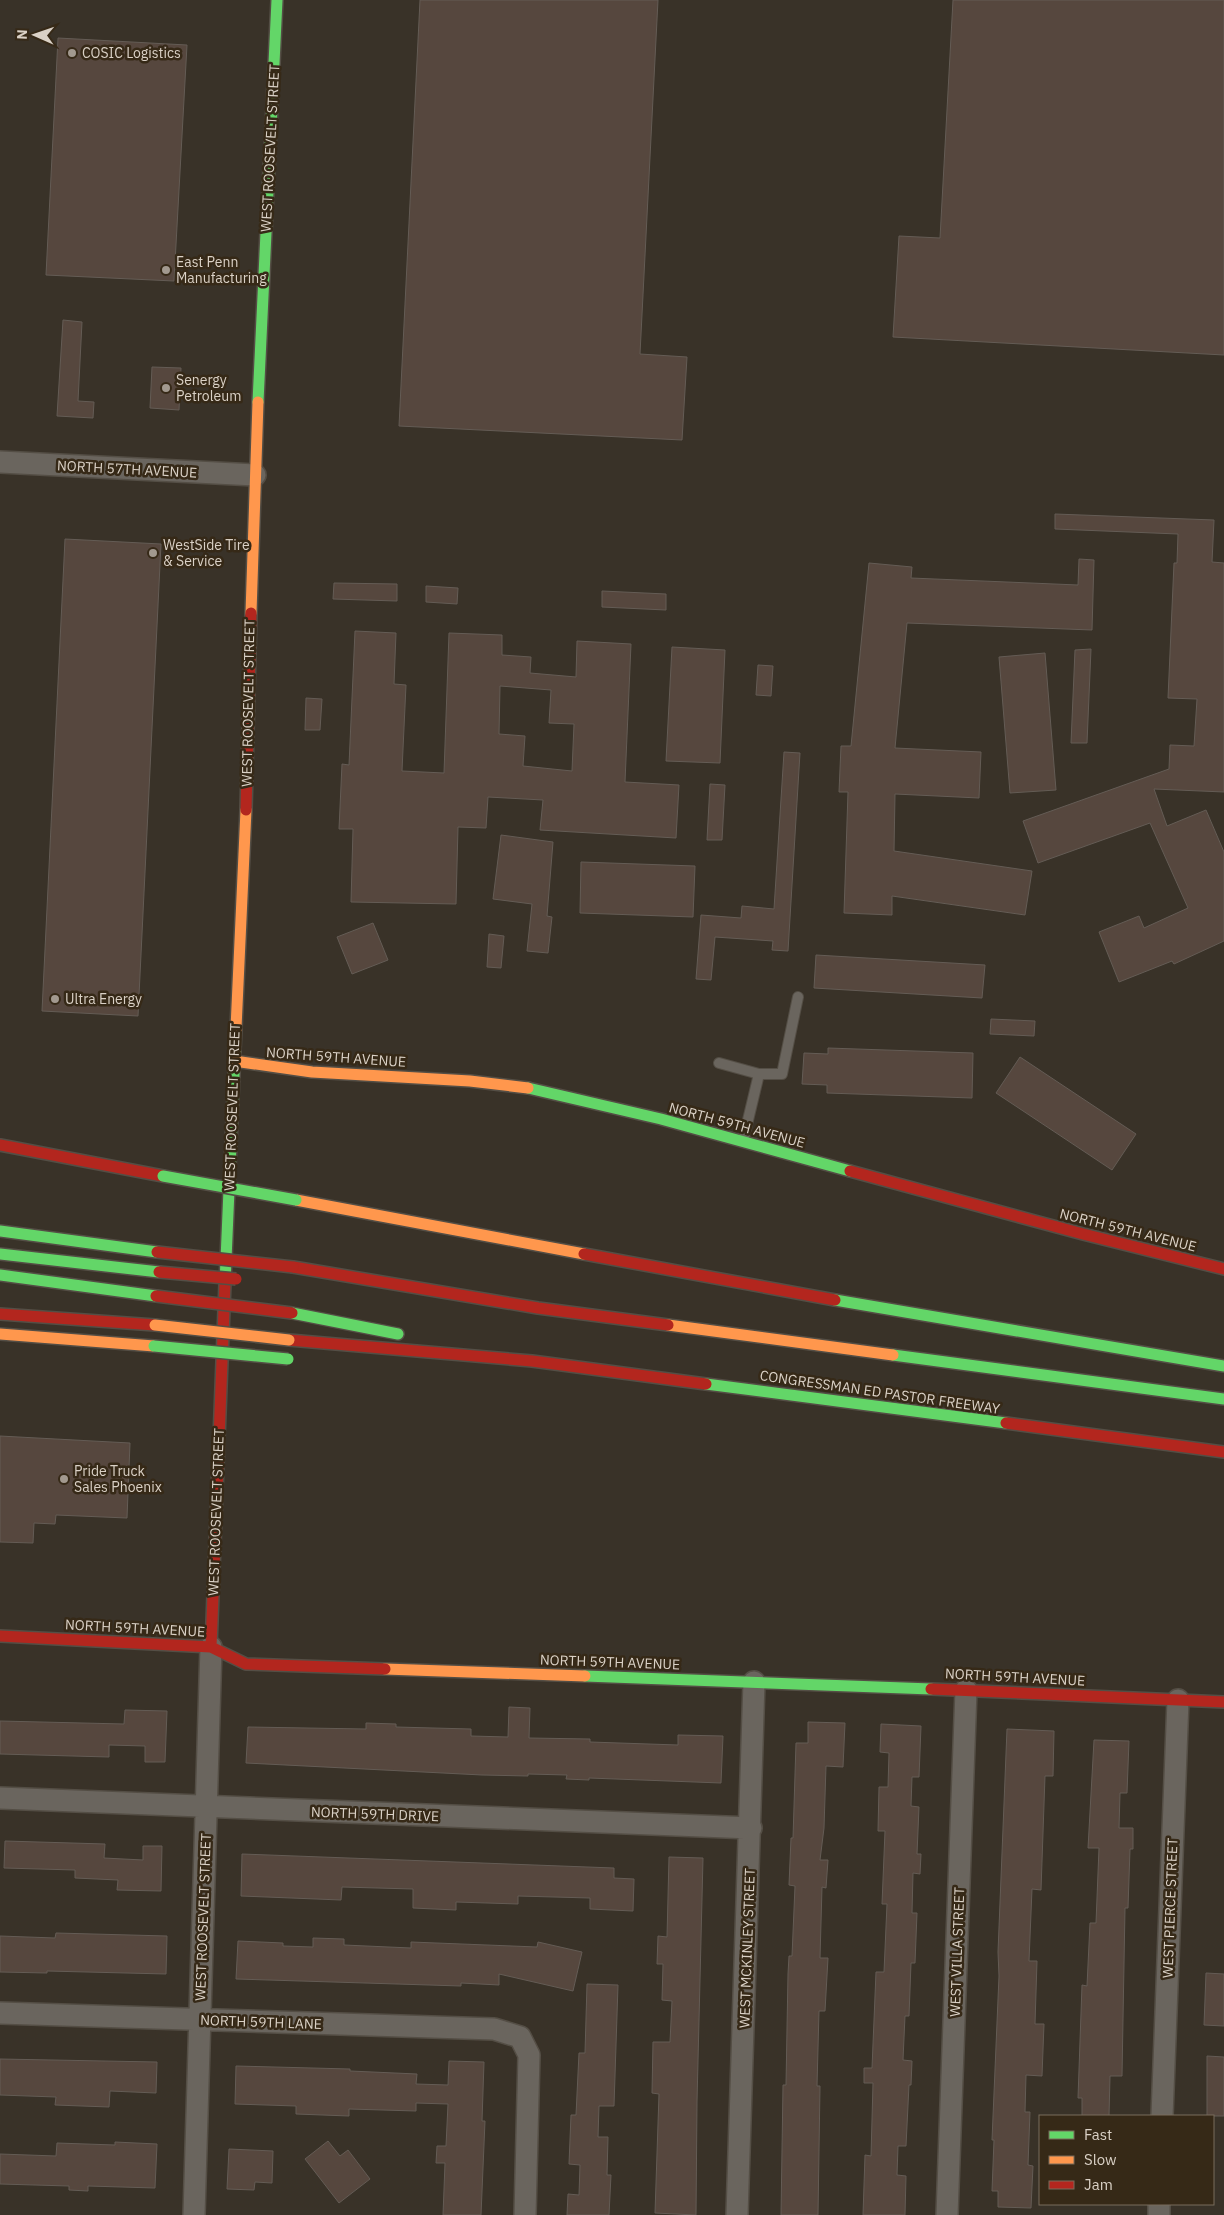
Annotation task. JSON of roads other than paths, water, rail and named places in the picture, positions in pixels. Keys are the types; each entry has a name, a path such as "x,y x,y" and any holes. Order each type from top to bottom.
{"main road":[{"name":"WEST ROOSEVELT STREET","path":"211,1647 234,1061 245,842 255,475 278,0"},
{"name":"NORTH 59TH AVENUE","path":"234,1061 268,1068 452,1080 545,1091 742,1142 1114,1243 1224,1269"},
{"path":"0,1145 799,1294 1084,1344 1224,1366"},
{"path":"0,1231 157,1252 293,1266 538,1308"},
{"path":"0,1254 244,1280"},
{"path":"0,1275 292,1313 407,1336"},
{"path":"371,1292 538,1308 1224,1399"},
{"path":"0,1314 155,1325 289,1340 532,1361"},
{"path":"0,1334 293,1359"},
{"path":"426,1340 532,1361"},
{"path":"386,1360 532,1361"},
{"name":"CONGRESSMAN ED PASTOR FREEWAY","path":"532,1361 1224,1452"},
{"name":"NORTH 59TH AVENUE","path":"0,1636 211,1647 246,1664 966,1690 1224,1702"}],"street":[{"name":"NORTH 57TH AVENUE","path":"0,462 255,475"},
{"name":"WEST ROOSEVELT STREET","path":"194,2215 211,1647"},
{"name":"WEST MCKINLEY STREET","path":"738,2215 754,1682"},
{"name":"WEST VILLA STREET","path":"947,2215 966,1690"},
{"name":"WEST PIERCE STREET","path":"1162,2115 1178,1700"},
{"name":"NORTH 59TH DRIVE","path":"0,1798 751,1828"},
{"name":"NORTH 59TH LANE","path":"0,2013 494,2029 520,2037 529,2055 525,2215"}],"lane":[{"path":"719,1063 759,1074 782,1074 798,997"},
{"path":"742,1142 759,1074"}],"place":[{"name":"COSIC Logistics","path":"72,53"},
{"name":"East Penn Manufacturing","path":"166,270"},
{"name":"Senergy Petroleum","path":"166,388"},
{"name":"WestSide Tire & Service","path":"153,553"},
{"name":"Ultra Energy","path":"55,999"},
{"name":"Pride Truck Sales Phoenix","path":"64,1479"}]}
